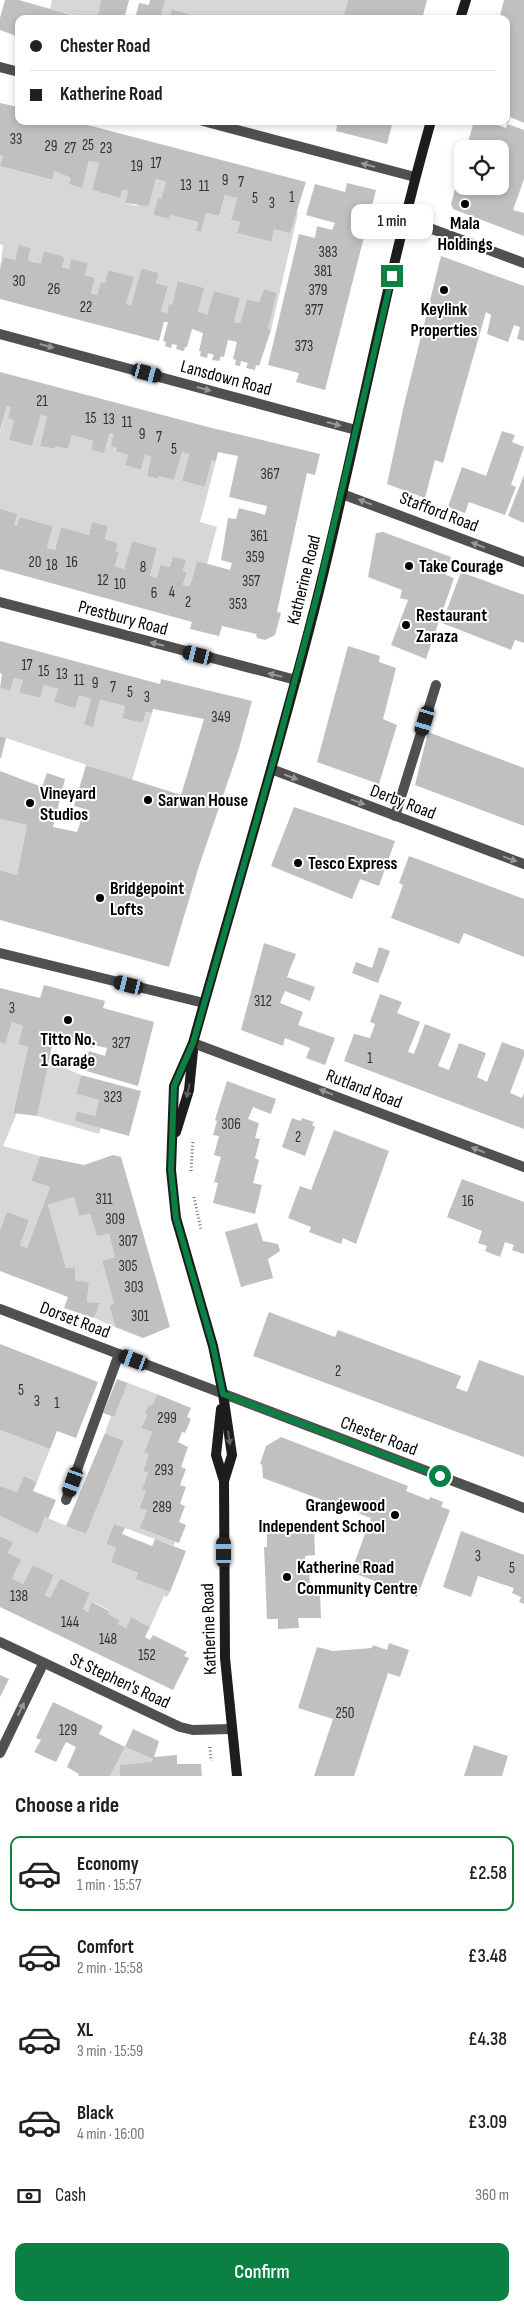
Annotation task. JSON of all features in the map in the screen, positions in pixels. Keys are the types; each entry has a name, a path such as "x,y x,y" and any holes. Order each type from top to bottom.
{"main road":[{"path":"461,15 466,0"},
{"name":"Katherine Road","path":"224,1481 232,1455 223,1394 213,1346 176,1218 171,1170 174,1086 193,1043 296,680 429,125"},
{"name":"Katherine Road","path":"173,1142 189,1090 193,1043"},
{"name":"Katherine Road","path":"223,1394 216,1455 224,1481 225,1658 237,1776"}],"street":[{"path":"0,67 15,71"},
{"path":"218,125 415,177"},
{"path":"405,219 524,263"},
{"name":"Lansdown Road","path":"0,334 356,430"},
{"name":"Stafford Road","path":"342,494 524,562"},
{"name":"Prestbury Road","path":"0,602 296,680"},
{"path":"395,816 436,685"},
{"name":"Derby Road","path":"271,769 524,864"},
{"path":"0,953 204,1004"},
{"name":"Rutland Road","path":"193,1043 524,1167"},
{"name":"Dorset Road","path":"0,1309 223,1394"},
{"path":"66,1500 119,1354"},
{"name":"Chester Road","path":"223,1394 524,1508"},
{"name":"St Stephen's Road","path":"0,1642 43,1664 180,1727 193,1730 231,1729"},
{"path":"0,1753 43,1664"}],"path":[{"path":"191,1175 194,1134"},
{"path":"192,1188 201,1232"},
{"path":"210,1745 211,1761"}],"shaded area":[{"path":"52,0 101,0 98,15 73,15 50,9"},
{"path":"163,0 348,0 344,15 190,15 173,9 171,15 161,15"},
{"path":"0,155 3,156 0,166"},
{"path":"89,161 99,163 92,190 120,198 122,190 128,191 125,203 137,206 138,203 149,206 156,179 166,182 161,199 158,198 153,215 169,219 170,215 198,222 196,231 201,232 206,213 219,216 225,195 237,198 231,219 240,222 237,233 270,242 274,229 295,212 298,213 271,330 268,329 277,293 264,289 259,302 247,299 240,323 234,322 240,298 214,291 207,315 198,311 203,288 179,281 172,305 169,305 167,313 161,311 168,286 156,283 159,273 143,268 131,305 126,304 133,277 108,270 105,283 101,282 97,295 91,293 95,278 85,275 88,263 71,259 69,269 62,267 65,257 44,251 41,263 28,260 31,248 20,244 15,260 5,257 0,269 3,245 0,244 0,166 51,180 54,171 71,178 82,188"},
{"path":"7,406 11,407 14,420 9,440 32,446 41,415 47,417 40,446 55,449 60,433 57,446 68,449 72,435 93,441 91,450 104,453 110,433 114,434 115,451 128,455 125,465 141,470 145,455 151,457 147,476 157,479 158,476 174,480 190,422 182,452 189,454 182,481 205,487 212,460 216,461 200,522 217,527 207,564 197,561 190,586 183,585 187,572 183,571 186,560 173,556 170,567 160,565 157,578 150,576 157,548 132,541 124,569 115,566 119,554 116,552 118,543 105,539 108,526 92,522 89,535 61,527 55,550 47,548 53,526 19,517 17,526 14,525 0,509 0,433"},
{"path":"14,678 23,680 19,693 40,698 44,685 58,689 54,702 79,695 91,699 84,724 93,726 100,700 125,706 122,718 143,723 146,712 152,713 132,780 0,736 0,688 10,691"},
{"path":"0,819 27,825 17,875 0,870"},
{"path":"12,1022 23,1026 18,1044 28,1047 13,1112 17,1113 3,1146 40,1156 31,1181 50,1187 27,1248 20,1245 29,1220 7,1212 0,1230 0,1042 5,1043"},
{"path":"48,1061 81,1075 76,1094 99,1100 95,1116 78,1111 75,1121 101,1128 99,1134 37,1116"},
{"path":"74,1197 79,1216 90,1214 97,1236 109,1234 115,1257 102,1261 114,1304 109,1305 115,1327 94,1318 100,1303 87,1302 89,1282 75,1280 75,1267 66,1268 48,1205"},
{"path":"128,1383 157,1394 153,1404 149,1405 145,1412 147,1416 141,1428 152,1432 144,1453 149,1454 143,1471 148,1473 142,1489 146,1491 139,1507 147,1510 175,1541 174,1546 114,1524 106,1544 116,1548 111,1562 138,1573 137,1579 170,1592 167,1597 164,1596 150,1627 131,1617 126,1628 118,1624 120,1620 108,1614 109,1610 93,1602 88,1612 83,1609 90,1593 60,1578 50,1598 45,1595 54,1575 33,1565 23,1584 12,1578 20,1560 8,1553 13,1542 0,1536 0,1516 38,1534 45,1517 86,1534 124,1441 105,1433 111,1416 114,1417"},
{"path":"0,1430 50,1449 37,1482 24,1476 17,1492 0,1486"},
{"path":"125,1747 153,1759 152,1762 120,1776 110,1776"}],"building":[{"path":"5,0 19,0 71,15 15,15 15,36 0,30 0,18"},
{"path":"101,0 129,0 125,15 98,15"},
{"path":"150,0 165,0 161,15 136,15 139,3 149,5"},
{"path":"348,0 427,0 423,15 344,15"},
{"path":"504,0 524,0 524,123 510,117 510,15 500,15"},
{"path":"172,9 190,14 190,15 171,15"},
{"path":"0,103 15,106 15,125 87,125 306,182 290,233 274,229 271,242 237,233 240,222 231,220 237,198 225,195 219,216 206,213 201,232 196,231 198,222 170,215 169,219 153,215 158,198 161,199 166,182 156,179 149,206 125,203 128,191 122,190 120,198 92,190 99,163 89,161 82,188 69,184 71,178 54,171 52,180 0,166 3,156 0,155"},
{"path":"337,125 392,125 387,144 336,131"},
{"path":"473,125 498,125 506,128 507,125 510,125 524,130 524,179 513,210 524,213 524,236 453,209 451,204 454,193 454,195 509,195 509,140 469,140"},
{"path":"347,183 376,190 325,390 296,382 299,373 268,365 299,234 315,238 317,226 332,230 335,223 306,215 315,184 345,192"},
{"path":"19,244 31,248 28,260 34,262 41,263 44,251 65,257 62,267 69,269 71,259 88,263 85,275 95,278 91,293 97,295 101,282 105,283 108,270 134,277 126,304 131,305 142,268 159,273 156,283 168,286 161,311 167,313 169,304 172,305 178,281 204,288 198,311 207,315 214,291 240,298 234,322 240,323 247,299 259,302 264,289 277,293 268,329 271,330 259,366 256,365 255,370 246,368 248,363 241,361 240,366 235,365 236,360 233,359 237,342 228,340 224,357 221,356 219,361 212,360 214,355 208,353 207,358 200,356 201,351 199,351 203,333 192,329 184,351 176,349 177,345 172,344 171,348 165,346 166,342 163,341 168,322 164,322 159,341 0,299 0,269 4,257 15,260"},
{"path":"441,256 524,286 524,341 517,339 520,327 514,325 508,342 487,334 491,315 486,312 443,463 435,460 425,498 387,484 404,405"},
{"path":"0,372 208,427 320,454 315,475 307,473 277,612 281,613 275,635 265,640 257,638 256,634 222,626 219,636 190,629 192,622 0,569 0,509 17,514 14,525 17,526 19,517 53,526 47,548 55,550 61,527 89,535 92,522 108,526 105,539 118,543 116,552 119,553 115,566 124,569 132,541 157,548 150,576 157,578 160,565 170,567 173,556 186,560 183,571 187,572 183,585 190,586 197,561 230,570 232,563 221,560 228,518 236,519 239,508 265,515 267,506 229,497 238,456 218,452 216,461 212,460 205,487 182,481 189,454 182,452 174,480 158,476 158,479 147,476 151,457 145,455 141,470 125,465 128,455 115,451 116,448 111,446 114,434 110,433 104,453 91,450 93,441 72,435 68,449 56,446 55,449 40,446 47,417 41,415 32,446 9,440 14,420 8,418 11,407 7,406 0,431"},
{"path":"502,431 515,435 512,442 524,447 511,485 516,487 505,515 469,502 465,513 448,507 462,467 486,476"},
{"path":"524,475 524,523 508,516"},
{"name":"Take Courage","path":"383,532 451,557 446,575 454,578 426,659 391,645 408,600 400,598 402,590 368,577 376,533"},
{"path":"461,572 524,595 524,643 515,640 511,650 442,623"},
{"path":"0,641 160,684 161,679 252,701 238,752 199,866 169,967 0,920 0,870 17,875 27,825 0,819 0,771 42,787 47,773 65,779 53,827 77,832 85,809 74,806 86,765 181,795 204,719 153,709 152,713 146,712 143,723 122,718 125,706 100,700 93,727 84,724 91,699 79,695 75,708 54,702 58,689 44,685 40,698 19,693 23,680 14,678 10,691 0,688 2,674 0,673"},
{"path":"348,646 380,656 379,662 396,668 383,719 397,725 379,784 317,762"},
{"path":"428,732 524,768 524,826 415,785"},
{"name":"Vineyard Studios","path":"0,736 6,738 1,758 0,758"},
{"path":"294,807 395,841 379,886 360,879 352,899 271,866"},
{"path":"409,856 524,899 524,957 464,933 459,944 391,918 403,885 399,883"},
{"path":"264,943 296,954 287,977 315,987 310,1001 285,991 280,1003 303,1012 298,1025 335,1038 325,1065 306,1058 310,1048 285,1038 283,1046 241,1030"},
{"path":"379,947 390,951 378,983 352,973 356,962 372,968"},
{"path":"44,985 105,1001 103,1008 154,1022 138,1086 83,1070 89,1051 105,1056 107,1048 93,1045 93,1048 54,1037 37,1116 13,1113 28,1047 18,1044 23,1026 12,1022 5,1044 0,1042 0,988 40,998"},
{"path":"380,994 402,1002 397,1013 420,1022 408,1052 414,1054 425,1024 451,1034 438,1066 449,1070 459,1043 486,1053 477,1077 487,1082 502,1042 524,1050 524,1056 510,1093 522,1098 524,1093 524,1129 344,1061 354,1034 370,1038 375,1024 370,1022"},
{"path":"81,1075 141,1091 129,1136 75,1121 77,1111 95,1116 99,1100 76,1094"},
{"path":"227,1081 276,1099 271,1114 253,1107 248,1119 259,1123 255,1138 260,1139 255,1158 259,1160 253,1183 262,1185 255,1214 213,1203 218,1183 214,1182 221,1157 214,1155 219,1136 213,1135 217,1121 215,1120"},
{"path":"292,1118 301,1121 302,1118 314,1122 312,1125 315,1127 305,1156 282,1147"},
{"path":"334,1130 389,1151 356,1244 343,1238 341,1244 309,1232 311,1227 288,1218 300,1186 311,1190"},
{"path":"113,1155 121,1157 170,1327 143,1338 115,1327 109,1305 114,1304 102,1261 115,1257 109,1234 97,1236 90,1214 79,1216 74,1197 48,1205 66,1268 75,1267 75,1280 89,1282 87,1302 100,1303 94,1318 64,1308 68,1297 0,1271 0,1230 7,1212 29,1220 20,1245 27,1248 50,1187 31,1181 40,1156 84,1165"},
{"path":"462,1179 524,1202 524,1254 512,1250 514,1245 505,1242 500,1257 485,1251 487,1246 478,1243 482,1231 447,1217"},
{"path":"257,1223 263,1241 278,1244 280,1251 268,1259 273,1278 241,1287 225,1232"},
{"path":"269,1312 335,1337 338,1330 461,1376 456,1388 467,1392 479,1360 524,1376 524,1457 253,1356"},
{"path":"0,1344 98,1382 76,1438 57,1431 50,1449 0,1430"},
{"path":"117,1379 128,1383 114,1417 103,1413"},
{"path":"157,1394 191,1408 187,1417 191,1419 185,1433 182,1432 178,1442 188,1447 181,1467 186,1469 180,1485 186,1487 180,1504 185,1506 179,1522 186,1525 179,1543 140,1528 147,1510 139,1508 146,1491 142,1489 148,1473 143,1471 149,1454 144,1453 152,1432 141,1428 147,1416 145,1412 149,1405 153,1404"},
{"path":"105,1433 124,1441 86,1534 66,1526"},
{"name":"Grangewood Independent School","path":"281,1437 408,1486 406,1491 429,1500 430,1497 443,1502 441,1507 450,1510 417,1597 351,1572 371,1518 263,1478 262,1465 260,1464 266,1446"},
{"path":"24,1476 37,1482 33,1491 56,1500 48,1519 45,1517 38,1534 0,1516 0,1486 17,1492"},
{"path":"114,1524 125,1528 122,1534 152,1546 155,1539 186,1551 170,1592 136,1579 138,1573 111,1562 116,1548 106,1544"},
{"name":"Katherine Road Community Centre","path":"314,1525 315,1555 305,1556 305,1563 309,1563 310,1592 320,1591 321,1618 298,1618 299,1628 278,1629 278,1619 267,1619 264,1547 267,1547 267,1526"},
{"path":"461,1531 524,1555 524,1604 519,1602 521,1597 512,1593 514,1588 478,1576 471,1597 443,1587"},
{"path":"0,1536 13,1542 8,1553 21,1560 12,1578 23,1584 33,1565 54,1575 45,1595 50,1598 60,1578 90,1593 83,1609 88,1612 92,1602 109,1611 108,1614 120,1620 118,1624 126,1628 131,1617 150,1627 145,1637 150,1640 153,1635 187,1652 184,1656 189,1658 173,1690 0,1607"},
{"path":"389,1643 409,1650 400,1677 388,1673 354,1776 314,1776 333,1719 298,1708 317,1647 333,1651 372,1648 373,1645 387,1650"},
{"path":"0,1675 9,1679 0,1697"},
{"path":"53,1702 103,1726 99,1734 125,1747 110,1776 78,1776 79,1774 67,1767 76,1747 66,1742 56,1762 34,1752 41,1740 36,1738"},
{"path":"133,1729 159,1741 154,1757 177,1755 177,1764 201,1764 202,1776 120,1776 120,1765 152,1762 153,1759 125,1747"},
{"path":"474,1745 508,1756 502,1776 464,1776"}],"place":[{"name":"Mala Holdings","path":"465,204"},
{"name":"Keylink Properties","path":"444,290"},
{"name":"Take Courage","path":"409,566"},
{"name":"Restaurant Zaraza","path":"406,625"},
{"name":"Sarwan House","path":"148,800"},
{"name":"Vineyard Studios","path":"30,803"},
{"name":"Tesco Express","path":"298,863"},
{"name":"Bridgepoint Lofts","path":"100,898"},
{"name":"Titto No. 1 Garage","path":"68,1020"},
{"name":"Grangewood Independent School","path":"395,1515"},
{"name":"Katherine Road Community Centre","path":"287,1577"}],"route":[{"path":"392,276 342,494 296,680 193,1043 174,1086 171,1170 176,1218 213,1346 223,1394 440,1476"}]}
